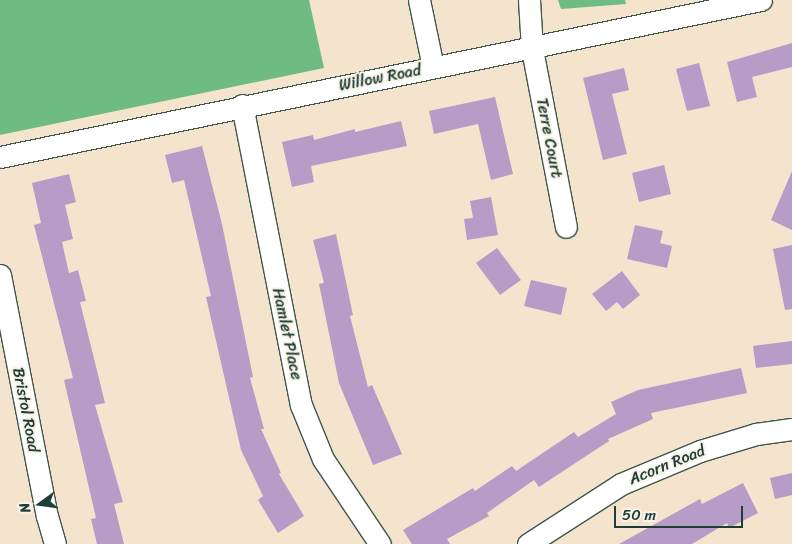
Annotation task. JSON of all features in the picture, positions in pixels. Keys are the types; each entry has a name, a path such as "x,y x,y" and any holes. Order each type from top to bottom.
{"street":[{"path":"419,0 433,67"},
{"name":"Terre Court","path":"529,0 532,49 566,226"},
{"name":"Willow Road","path":"0,157 242,105 532,49 761,0"},
{"name":"Hamlet Place","path":"242,105 301,405 323,459 380,544"},
{"name":"Bristol Road","path":"0,275 47,516 55,544"},
{"name":"Acorn Road","path":"528,544 621,484 700,450 756,434 792,429"}],"green space":[{"path":"0,0 309,0 324,68 0,135"},
{"path":"558,0 625,0 626,4 561,9"}],"building":[{"path":"792,43 792,67 752,77 757,97 737,102 727,62"},
{"path":"699,63 710,106 687,111 676,69"},
{"path":"624,68 629,90 612,94 627,154 603,160 583,78"},
{"path":"495,97 513,174 491,180 478,124 434,134 429,111"},
{"path":"401,121 407,146 311,166 314,182 292,187 282,142 313,135 314,140 355,129 355,132"},
{"path":"202,146 222,224 253,377 250,378 264,429 261,429 281,473 279,474 304,516 278,533 258,500 263,496 241,450 206,297 211,296 184,180 172,183 165,155"},
{"path":"664,165 671,194 639,202 632,173"},
{"path":"792,171 792,230 771,220"},
{"path":"69,174 76,202 65,205 73,239 62,242 69,273 78,270 86,301 80,302 105,403 95,405 123,502 114,504 124,544 97,544 91,519 96,518 64,380 73,378 34,225 41,223 32,183"},
{"path":"491,197 498,235 467,240 464,219 473,218 470,201"},
{"path":"635,225 663,231 660,243 672,246 667,268 627,259"},
{"path":"336,234 353,315 350,316 368,387 372,385 402,454 373,465 339,383 319,284 324,283 313,240"},
{"path":"792,245 792,309 785,310 773,249"},
{"path":"497,248 521,280 500,295 476,263"},
{"path":"622,271 640,295 623,309 617,302 606,311 592,294"},
{"path":"531,280 567,288 561,315 524,306"},
{"path":"792,341 792,364 756,368 753,346"},
{"path":"741,368 747,393 651,413 653,419 608,439 609,441 539,487 534,480 487,513 489,516 447,539 450,544 412,544 403,530 473,488 475,491 512,466 516,471 574,432 578,437 616,414 611,402 638,390"},
{"path":"792,473 792,495 775,499 770,478"},
{"path":"743,483 758,513 729,528 727,523 692,544 619,544 700,499 702,504"}]}
